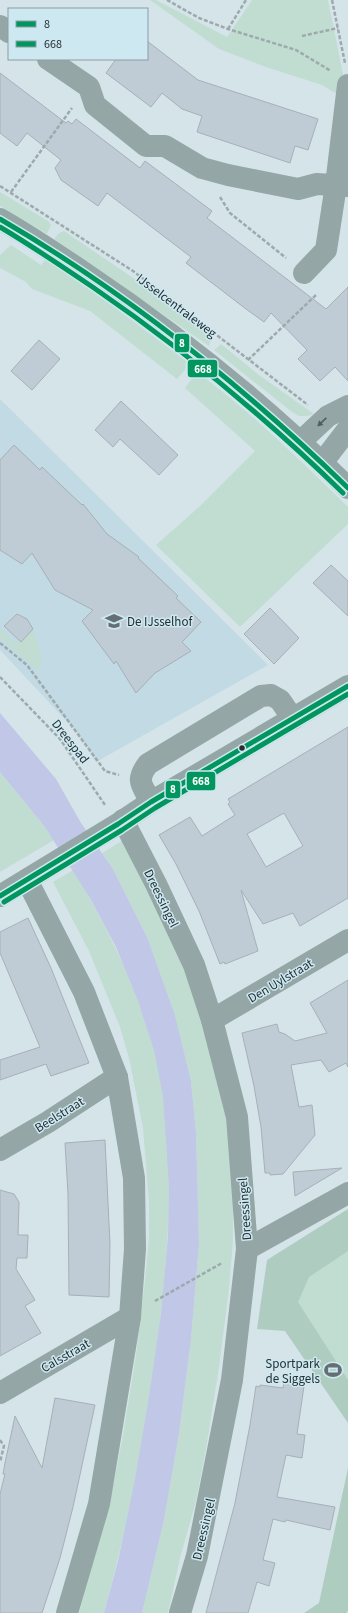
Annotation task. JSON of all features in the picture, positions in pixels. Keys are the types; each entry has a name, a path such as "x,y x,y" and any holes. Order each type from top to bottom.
{"street":[{"path":"49,60 89,87 95,104 146,146 165,146 202,168 228,175 298,189 317,184 342,186"},
{"path":"304,273 326,250 342,186 343,76"},
{"name":"IJsselcentraleweg","path":"2,225 112,292 174,337 230,381 300,442 348,488"},
{"path":"300,442 328,416 348,406"},
{"path":"322,462 348,429"},
{"path":"0,896 151,802 348,686"},
{"path":"151,802 140,781 142,772 148,764 261,696 271,695 280,700 293,719"},
{"name":"Dreessingel","path":"120,822 156,884 194,965 212,1020 236,1117 247,1249 232,1380 197,1556 180,1613"},
{"path":"27,880 84,992 116,1077 134,1178 135,1250 130,1316 99,1504 67,1613"},
{"name":"Den Uylstraat","path":"212,1020 348,940"},
{"name":"Beelstraat","path":"0,1150 48,1122 116,1077"},
{"path":"247,1249 348,1193"},
{"name":"Calsstraat","path":"0,1393 130,1316"}],"path":[{"path":"167,0 199,18 228,29 296,50 343,76"},
{"path":"228,29 246,0"},
{"path":"332,0 338,28 343,76"},
{"path":"302,36 338,28"},
{"path":"11,192 64,118 89,87"},
{"path":"202,168 230,213 304,273 321,290 248,360"},
{"name":"IJsselcentraleweg","path":"0,186 133,271 308,405 328,416"},
{"path":"0,644 27,666 106,771 140,781"},
{"name":"Dreespad","path":"0,677 60,739 120,822"},
{"path":"155,1301 225,1261"},
{"path":"0,1440 4,1446 0,1462"}],"shaded area":[{"path":"0,399 268,665 96,762 76,731 0,650"}],"green space":[{"path":"150,0 156,0 227,37 252,0 328,0 345,84 342,97 322,85 266,67 219,49"},
{"path":"0,192 48,221 51,225 47,234 0,206"},
{"path":"64,231 145,286 205,330 211,339 209,346 54,239 59,233"},
{"path":"11,245 41,265 45,260 114,307 186,361 185,370 177,379 90,311 32,289 26,282 0,268 0,255"},
{"path":"221,344 259,375 314,414 299,416 292,412 214,350"},
{"path":"197,372 256,420 294,454 348,507 348,524 240,627 156,545 199,507 255,451 185,388"},
{"path":"1,630 16,643 33,631 42,657 38,671 0,637"},
{"path":"0,772 54,840 0,872"},
{"path":"125,839 200,999 227,1118 233,1199 233,1241 229,1289 219,1367 196,1501 180,1558 168,1613 142,1613 164,1520 179,1434 191,1339 199,1244 196,1133 191,1081 175,1015 147,937 113,869 102,853"},
{"path":"73,870 86,891 120,956 147,1025 160,1075 165,1103 169,1159 165,1271 161,1314 149,1401 125,1529 104,1613 79,1613 114,1482 123,1435 136,1355 145,1281 149,1238 149,1202 143,1128 129,1058 120,1027 89,951 53,882"},
{"path":"348,1209 348,1251 309,1277 298,1302 348,1380 348,1423 285,1331 257,1329 267,1260"},
{"name":"Sportpark de Siggels","path":"348,1234 348,1415 272,1281"},
{"path":"348,1468 348,1611 346,1613 304,1613 319,1603"}],"water":[{"path":"0,713 56,779 81,823 113,869 147,937 175,1015 191,1081 196,1133 199,1244 191,1339 179,1434 164,1520 142,1613 104,1613 118,1561 135,1479 161,1313 168,1236 169,1186 163,1096 154,1050 138,1001 116,947 91,900 45,827 0,772"}],"building":[{"path":"148,42 198,80 318,119 308,150 295,146 290,163 197,132 202,116 182,109 162,93 151,107 106,73 115,60 148,60"},
{"path":"0,73 66,123 68,121 72,124 76,119 140,168 145,161 212,211 207,218 326,309 348,287 348,381 335,367 320,381 298,359 307,350 271,313 264,322 246,309 186,263 191,257 107,193 98,206 61,180 55,168 61,160 27,133 17,146 0,133"},
{"path":"39,340 60,359 32,390 11,371"},
{"path":"121,401 178,455 159,475 120,439 113,447 95,430"},
{"path":"14,445 40,470 42,467 82,505 83,504 107,534 139,557 138,558 178,596 176,598 201,622 182,642 191,651 155,673 136,693 116,661 114,664 82,621 93,610 55,590 32,553 22,564 0,550 0,460"},
{"path":"331,565 348,581 348,616 313,583"},
{"path":"270,608 299,638 274,664 244,634"},
{"path":"17,614 27,619 33,629 21,642 4,626"},
{"path":"348,727 348,898 300,926 293,913 263,924 241,890 258,951 225,964 224,962 220,964 199,911 176,864 159,835 190,817 202,836 235,815 228,804 230,802 228,799","holes":["284,813 303,846 266,867 247,834"]},
{"path":"28,918 51,968 89,1063 51,1076 46,1064 0,1080 0,1060 40,1047 0,953 0,932"},
{"path":"348,980 348,1067 346,1063 329,1072 321,1060 291,1065 299,1107 312,1105 315,1135 283,1174 270,1175 270,1173 265,1173 261,1127 254,1086 242,1033 277,1024 279,1032 295,1041 327,1033 310,1003"},
{"path":"105,1140 110,1244 109,1297 69,1295 68,1194 65,1143"},
{"path":"342,1168 295,1196 293,1172"},
{"path":"0,1190 14,1194 19,1202 18,1235 28,1235 27,1258 17,1258 16,1269 35,1300 25,1306 41,1333 0,1356"},
{"path":"285,1376 305,1379 297,1434 305,1435 302,1458 286,1455 277,1497 335,1507 330,1530 286,1520 285,1522 273,1519 263,1560 275,1563 269,1586 257,1582 248,1613 206,1613 235,1503 256,1386 260,1387 260,1385 283,1388"},
{"path":"55,1398 95,1405 73,1507 60,1558 42,1613 0,1613 0,1494 15,1416 42,1468"}],"transit line":[{"name":"8","path":"0,219 93,278 182,343 267,413 348,488"},
{"name":"668","path":"0,227 94,288 160,335 254,411 343,493"},
{"name":"8","path":"0,896 118,824 151,802 348,686"},
{"name":"668","path":"4,902 122,830 155,808 348,694"}],"place":[{"name":"De IJsselhof","path":"114,621"},
{"name":"Sportpark de Siggels","path":"333,1370"}]}
